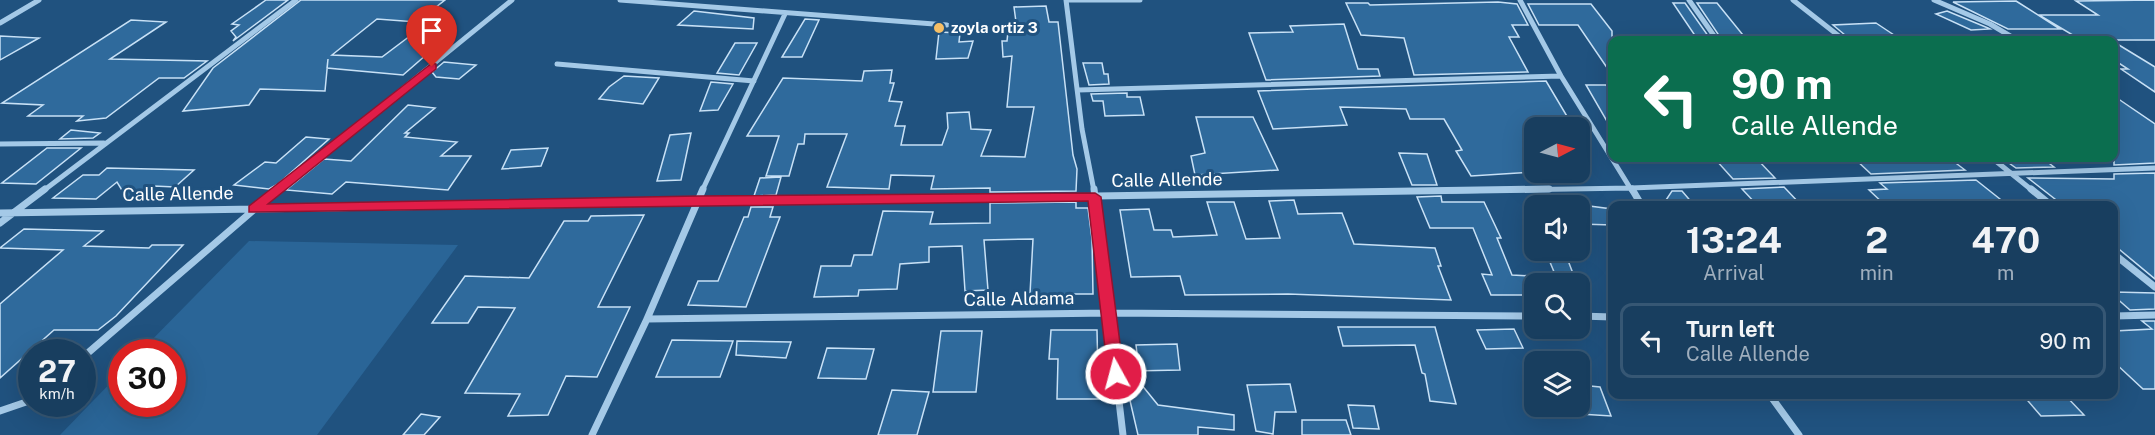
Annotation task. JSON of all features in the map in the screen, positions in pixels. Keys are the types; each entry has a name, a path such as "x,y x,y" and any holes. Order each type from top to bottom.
{"street":[{"path":"0,23 39,0"},
{"path":"0,223 296,0"},
{"path":"96,346 254,209 512,0"},
{"path":"620,0 947,25"},
{"path":"1123,435 1095,197 1082,129 1066,0 1140,0"},
{"path":"1520,0 1561,76 1608,151"},
{"path":"1689,0 1714,36"},
{"path":"1793,0 1839,36"},
{"path":"1934,0 1990,24 2010,36"},
{"path":"592,435 785,14"},
{"path":"557,64 754,81"},
{"path":"1078,90 1561,76"},
{"path":"0,144 105,143"},
{"path":"1615,162 1639,201"},
{"path":"1997,162 2046,201"},
{"name":"Calle Allende","path":"0,213 698,200 1095,197 1631,188 2155,168"},
{"path":"2118,257 2155,287"},
{"name":"Calle Aldama","path":"647,319 1109,313 1524,316"},
{"path":"2118,315 2155,315"},
{"path":"1590,316 1608,316"},
{"path":"1773,399 1799,435"},
{"path":"0,411 18,405"}],"shaded area":[{"path":"249,241 458,245 317,435 60,435 77,417 96,417 96,398 108,385 108,417 186,417 186,339 153,339"}],"building":[{"path":"266,0 288,0 233,41 236,37 231,31 239,25 232,24"},
{"path":"301,0 445,0 417,22 377,19 332,55 382,57 410,36 438,38 426,47 434,48 403,75 327,68 325,91 260,89 249,105 183,111 213,68"},
{"path":"2155,0 2155,40 2118,40 2118,36 2074,36 2039,15 2098,15 2076,1"},
{"path":"2016,1 2060,29 2008,29 1953,2"},
{"path":"1498,2 1517,4 1528,25 1512,25 1519,37 1509,37 1528,72 1414,75 1404,38 1361,35 1346,3 1368,3 1370,5"},
{"path":"1673,3 1685,3 1708,36 1695,36"},
{"path":"1697,3 1717,3 1744,36 1719,36"},
{"path":"1528,4 1591,4 1612,31 1612,36 1608,36 1608,69 1578,25 1539,25"},
{"path":"1046,6 1049,22 1058,22 1073,155 1077,169 1076,191 990,192 990,188 931,189 934,176 891,175 889,189 827,187 847,134 805,134 804,144 798,144 789,176 766,176 779,136 747,136 783,78 862,81 864,71 892,70 890,83 894,83 889,101 902,102 895,126 905,126 901,145 942,145 948,128 947,113 969,112 971,129 991,130 981,156 1025,157 1034,107 1007,107 1012,56 1003,57 1002,41 1007,41 1009,22 1016,22 1014,7"},
{"path":"694,11 754,18 753,29 678,25"},
{"path":"1947,11 1990,29 1971,30 1936,14"},
{"path":"805,19 819,20 802,57 782,57"},
{"path":"131,20 166,22 110,59 207,61 184,78 159,78 106,118 77,121 83,116 28,116 43,105 2,103"},
{"path":"1876,23 1896,36 1846,36 1833,25"},
{"path":"1344,24 1358,69 1378,69 1380,76 1266,80 1249,33 1293,32 1290,26"},
{"path":"939,32 960,33 959,42 973,41 968,58 936,59"},
{"path":"0,36 39,38 0,60"},
{"path":"735,43 757,43 739,75 717,73"},
{"path":"2118,44 2155,67 2155,92 2121,69 2128,69 2118,63"},
{"path":"444,62 476,65 459,79 436,77 432,72"},
{"path":"1083,63 1102,63 1104,74 1108,74 1109,84 1089,85"},
{"path":"624,76 659,78 643,104 599,99 609,87"},
{"path":"1546,81 1567,117 1524,117 1524,173 1471,176 1456,151 1462,150 1444,119 1410,119 1406,109 1340,107 1347,125 1273,129 1258,91"},
{"path":"711,82 733,84 718,110 700,111"},
{"path":"1586,85 1606,85 1608,88 1608,123"},
{"path":"1127,93 1127,97 1140,97 1144,115 1105,116 1103,101 1093,101 1091,94"},
{"path":"2118,99 2155,124 2155,163 2114,165 2114,162 2118,162"},
{"path":"408,105 435,108 405,133 409,133 405,137 457,142 441,156 471,156 448,190 346,182 332,194 286,190 324,159 351,161"},
{"path":"1196,117 1253,117 1278,170 1195,175 1191,156 1205,153"},
{"path":"71,130 100,133 93,138 60,139"},
{"path":"691,133 681,180 657,181 670,135"},
{"path":"306,137 329,139 278,184 269,189 234,185 265,162 276,163"},
{"path":"47,148 81,148 36,184 2,183"},
{"path":"548,148 541,166 502,169 511,150"},
{"path":"1399,153 1427,154 1437,185 1412,185"},
{"path":"1718,162 1760,162 1775,178 1733,179"},
{"path":"1858,162 1954,162 1965,170 1871,174"},
{"path":"2008,162 2047,162 2054,167 2016,168"},
{"path":"107,168 194,170 175,187 154,186 143,195 128,200 117,182 96,199 53,198 83,175 99,175"},
{"path":"2155,173 2155,279 2118,248 2118,201 2058,201 2028,178 2114,179 2114,174"},
{"path":"781,177 776,195 754,196 760,178"},
{"path":"1976,180 2002,201 1881,201 1869,190 1887,189 1880,183"},
{"path":"1784,187 1797,201 1753,201 1742,189"},
{"path":"1672,191 1682,191 1691,201 1665,201"},
{"path":"1441,196 1442,202 1484,202 1501,238 1497,238 1512,275 1524,276 1524,295 1491,295 1482,274 1492,275 1473,228 1430,228 1417,197"},
{"path":"1294,200 1298,214 1342,213 1354,244 1435,248 1441,266 1438,266 1451,300 1288,294 1185,295 1180,276 1131,277 1120,210 1149,209 1154,230 1171,230 1173,237 1217,235 1207,202 1234,202 1246,239 1280,238 1269,201"},
{"path":"1076,202 1076,208 1088,208 1092,239 1093,294 1030,294 1033,239 984,240 988,290 965,291 962,246 929,247 929,262 900,264 897,289 859,290 858,296 814,297 821,266 851,266 854,255 872,255 883,211 933,212 930,224 990,223 990,203"},
{"path":"1590,206 1608,208 1608,225 1590,224"},
{"path":"751,207 773,207 770,217 780,217 746,307 688,305 698,281 718,281 744,217 748,217"},
{"path":"644,215 598,307 630,307 597,377 566,376 548,415 508,416 520,394 465,393 515,308 478,307 468,323 432,323 465,276 529,278 564,221 588,221 591,216"},
{"path":"24,229 103,231 84,246 149,248 152,245 183,245 116,316 98,330 54,330 44,339 18,339 18,362 0,378 0,304 63,250 0,248"},
{"path":"1550,261 1568,261 1573,273 1554,273"},
{"path":"2118,292 2155,293 2155,309 2130,310 2118,300"},
{"path":"2142,321 2155,321 2155,389 2143,389 2118,366 2118,331 2152,329"},
{"path":"1338,327 1435,327 1456,404 1430,401 1425,374 1422,373 1415,345 1343,346"},
{"path":"1514,329 1523,348 1486,349 1477,330"},
{"path":"1051,330 1097,330 1098,377 1101,377 1102,399 1057,399 1058,359 1049,359"},
{"path":"941,331 982,331 976,392 933,392"},
{"path":"672,340 733,341 720,377 656,377"},
{"path":"737,341 791,342 786,358 736,355"},
{"path":"1177,344 1180,370 1132,371 1130,354 1137,353 1136,345"},
{"path":"827,348 874,349 866,379 818,378"},
{"path":"1132,373 1158,405 1234,415 1234,430 1198,427 1198,435 1138,435 1128,392 1134,392"},
{"path":"1290,384 1296,412 1275,412 1273,434 1256,431 1247,385"},
{"path":"1590,386 1600,387 1611,416 1590,415"},
{"path":"892,390 929,392 917,435 878,435"},
{"path":"2026,399 2069,399 2084,415 2041,416"},
{"path":"1348,405 1374,406 1379,429 1353,428"},
{"path":"421,414 440,417 424,435 403,435"},
{"path":"1302,420 1346,420 1351,435 1302,435"}],"place":[{"name":"zoyla ortiz 3","path":"939,28"}],"route":[{"path":"432,67 254,209 698,200 1095,197 1116,374"}]}
